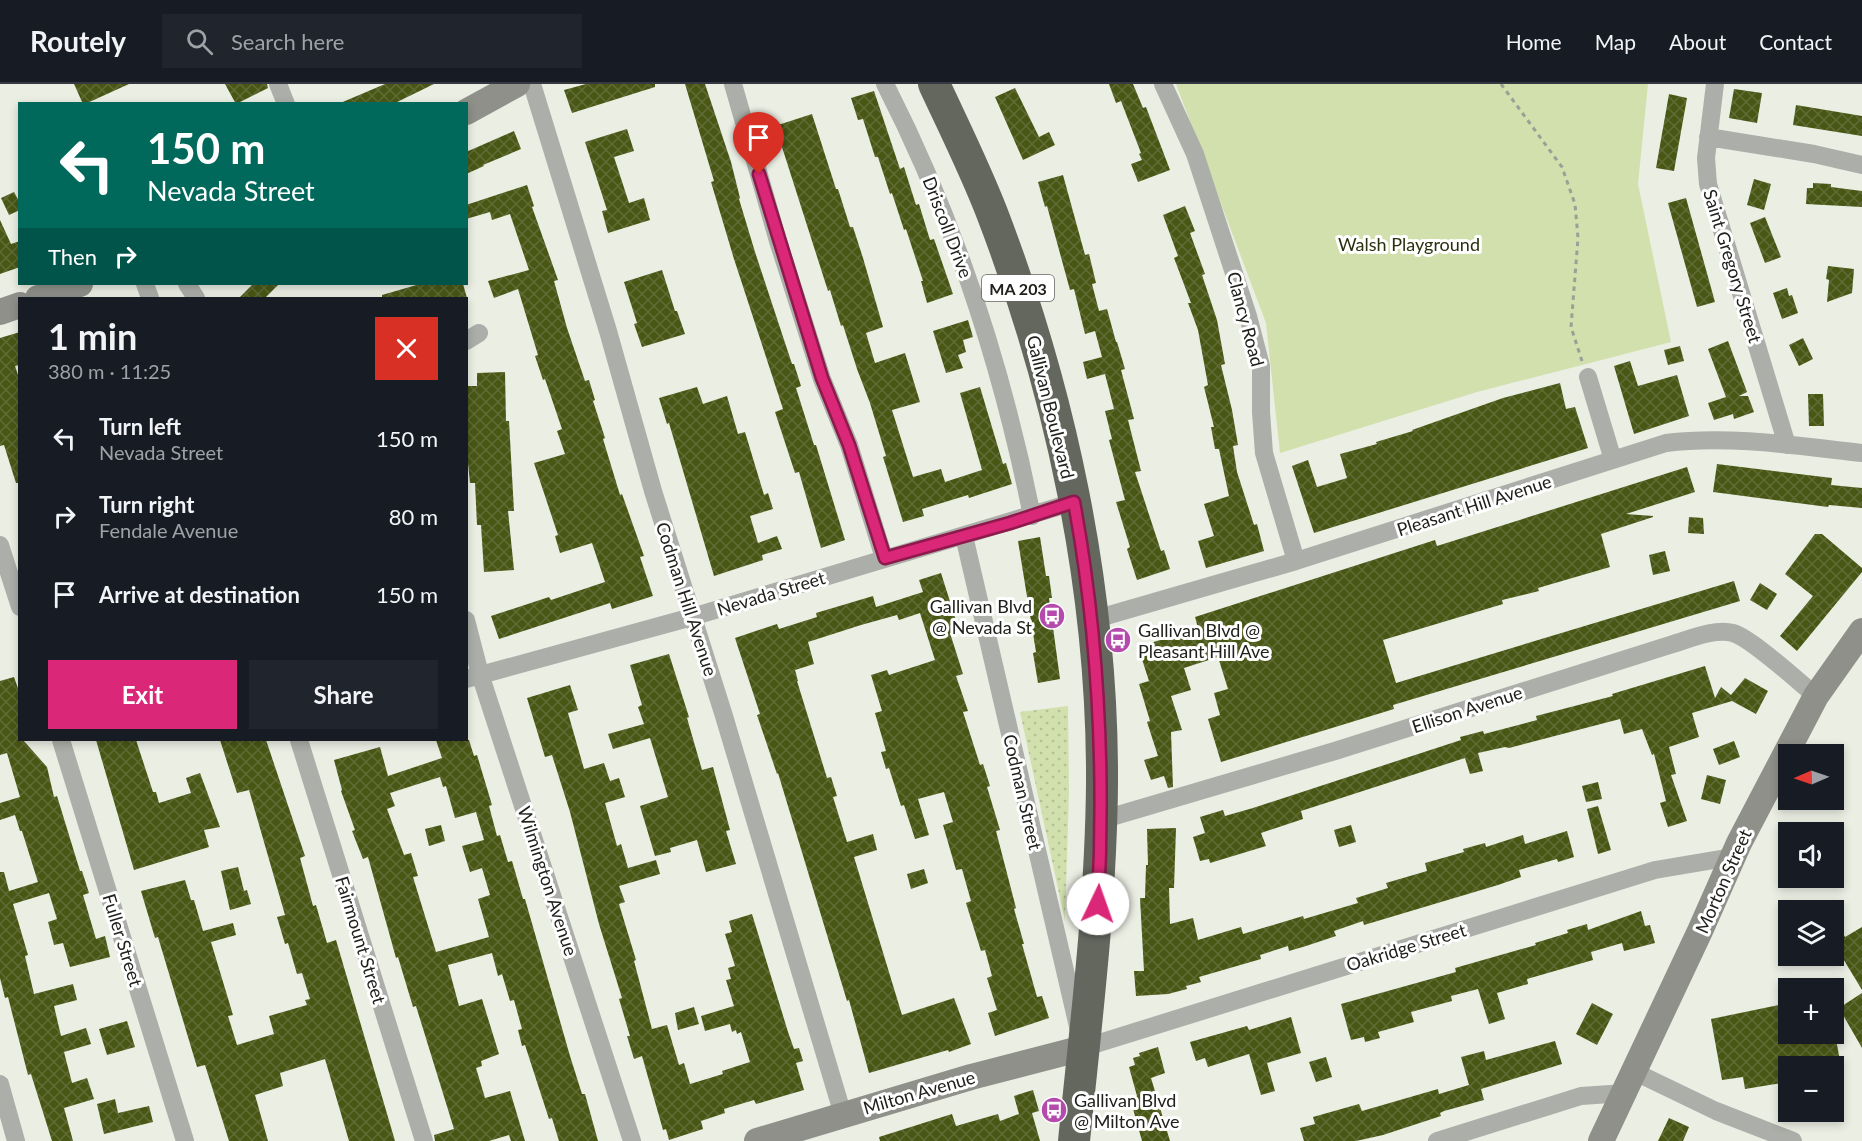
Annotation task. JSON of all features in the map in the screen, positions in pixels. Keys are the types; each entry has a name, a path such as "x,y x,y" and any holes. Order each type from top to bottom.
{"highway":[{"name":"Gallivan Boulevard","path":"934,84 990,210 1018,286 1048,386 1074,502 1092,620 1101,734 1101,820 1097,914 1074,1141"}],"main road":[{"path":"468,111 518,84"},
{"path":"41,297 77,285"},
{"path":"0,312 18,306"},
{"name":"Morton Street","path":"1602,1141 1700,932 1732,856 1816,696 1862,630"},
{"name":"Milton Avenue","path":"757,1141 970,1077 1083,1048"}],"street":[{"path":"278,84 285,102"},
{"name":"Codman Hill Avenue","path":"532,84 608,331 653,491 728,727 843,1115"},
{"path":"733,84 778,241 822,378 849,445 885,558"},
{"name":"Driscoll Drive","path":"885,84 920,154 961,255 992,350 1032,516"},
{"name":"Clancy Road","path":"1163,84 1195,154 1248,316 1261,366 1264,453 1296,561"},
{"name":"Saint Gregory Street","path":"1715,84 1706,158 1708,184 1787,445"},
{"path":"1708,137 1814,154 1862,165"},
{"path":"1588,377 1613,460"},
{"name":"Pleasant Hill Avenue","path":"1092,620 1296,561 1666,443 1693,440 1787,445 1862,453"},
{"name":"Nevada Street","path":"473,677 692,617 1074,502"},
{"name":"Codman Street","path":"964,536 1083,1048"},
{"path":"0,544 18,601"},
{"name":"Ellison Avenue","path":"1101,820 1335,751 1719,632 1734,633 1752,644 1816,696"},
{"name":"Wilmington Avenue","path":"468,636 473,677 633,1141"},
{"name":"Fuller Street","path":"61,741 185,1141"},
{"name":"Fairmount Street","path":"299,741 424,1141"},
{"name":"Oakridge Street","path":"1083,1048 1655,870 1732,856"},
{"path":"1437,1141 1630,1082 1716,1111 1792,1141"},
{"path":"0,1084 16,1141"}],"path":[{"path":"1501,84 1562,167 1575,204 1578,238 1570,327 1588,377"}],"green space":[{"name":"Walsh Playground","path":"1176,84 1648,84 1638,184 1671,342 1477,392 1280,453 1266,323"},
{"path":"1068,706 1069,792 1065,921 1020,712"}],"building":[{"path":"74,84 129,84 89,102 82,102"},
{"path":"225,84 267,84 268,88 240,102 235,102"},
{"path":"385,84 434,84 397,102 343,102"},
{"path":"586,84 655,84 655,87 572,113 564,90"},
{"path":"685,84 705,84 731,162 739,199 755,252 801,386 796,388 845,540 821,548 799,472 795,473 775,412 783,409 734,259"},
{"path":"1109,84 1133,84 1143,108 1146,107 1170,170 1138,182 1131,164 1142,160 1139,154 1141,153 1121,101 1116,103"},
{"path":"1015,88 1039,137 1049,132 1055,145 1023,160 995,97"},
{"path":"1734,89 1762,93 1757,123 1729,118"},
{"path":"874,91 900,169 904,167 916,205 919,204 930,240 934,239 953,294 927,303 921,281 923,281 906,229 904,230 878,157 875,157 863,119 858,120 851,98"},
{"path":"1669,94 1687,98 1674,171 1656,168"},
{"path":"1796,105 1862,116 1862,136 1793,125"},
{"path":"812,114 836,189 838,189 850,227 853,227 883,327 866,333 875,363 905,353 920,402 892,410 913,477 941,469 945,482 982,470 960,393 980,387 1003,464 1006,463 1012,484 969,498 968,495 922,509 924,516 903,522 883,457 886,456 870,403 830,290 828,291 782,147 779,148 772,127"},
{"path":"627,129 634,151 614,157 629,203 644,198 650,220 608,233 602,211 607,210 585,142"},
{"path":"514,131 521,149 468,173 468,151"},
{"path":"1063,175 1085,255 1089,254 1096,283 1092,284 1099,311 1107,309 1125,369 1121,370 1134,419 1128,420 1141,471 1135,472 1161,551 1164,550 1170,569 1137,580 1127,549 1130,547 1116,502 1125,500 1109,440 1112,439 1105,411 1114,409 1105,374 1087,379 1083,362 1102,357 1095,331 1085,334 1074,289 1070,290 1047,206 1045,207 1038,182"},
{"path":"1754,179 1771,184 1764,210 1747,205"},
{"path":"1813,183 1831,184 1831,187 1862,191 1862,207 1806,204 1807,188 1813,188"},
{"path":"527,185 534,206 532,207 558,280 554,281 567,328 585,381 589,380 605,438 603,439 620,495 622,494 644,556 640,557 653,596 612,609 610,603 499,639 491,616 549,597 551,600 605,582 592,543 560,553 555,536 558,535 534,463 565,454 557,431 562,429 535,356 538,355 518,289 494,298 488,281 529,270 510,214 492,220 490,212 468,218 468,204"},
{"path":"14,192 18,199 18,211 9,215 1,198"},
{"path":"1686,198 1715,302 1697,307 1668,203"},
{"path":"1185,206 1195,231 1190,233 1205,274 1202,275 1217,320 1225,364 1221,365 1238,445 1233,446 1237,472 1254,525 1257,524 1264,551 1206,568 1198,541 1214,536 1204,504 1229,496 1219,449 1215,449 1211,427 1214,427 1204,387 1208,385 1198,330 1188,303 1191,303 1174,258 1178,256 1163,215"},
{"path":"1765,217 1781,257 1765,263 1750,223"},
{"path":"0,220 11,244 18,242 18,268 0,274"},
{"path":"1828,266 1854,269 1852,293 1827,302"},
{"path":"662,270 685,334 642,347 624,282"},
{"path":"252,285 278,285 266,297 240,297"},
{"path":"417,285 463,285 467,297 382,297 382,295"},
{"path":"1787,288 1798,313 1782,319 1773,293"},
{"path":"968,320 973,337 963,340 966,352 958,355 963,368 946,373 933,331"},
{"path":"18,333 18,365 15,366 18,375 18,483 16,483 4,445 0,446 0,338"},
{"path":"1803,338 1813,359 1799,366 1789,345"},
{"path":"1728,341 1747,392 1739,396 1748,396 1754,412 1734,419 1733,414 1714,420 1708,403 1726,397 1708,349"},
{"path":"1680,346 1684,361 1668,365 1664,350"},
{"path":"1630,361 1638,386 1677,375 1689,416 1634,434 1614,366"},
{"path":"505,372 506,421 509,421 514,511 508,511 514,570 484,572 481,525 477,525 475,483 470,483 468,463 468,386 477,386 477,373"},
{"path":"1560,383 1566,409 1575,407 1588,448 1314,533 1292,466 1308,460 1317,487 1347,478 1340,454 1377,444 1376,442 1503,398"},
{"path":"697,387 703,404 727,396 738,434 745,432 764,495 768,493 773,509 750,516 758,543 777,536 782,549 762,555 763,560 714,576 669,423 667,424 659,398"},
{"path":"1808,394 1823,394 1824,426 1809,426"},
{"path":"1717,464 1832,478 1831,485 1862,488 1862,508 1829,505 1828,507 1713,492"},
{"path":"1687,467 1695,492 1626,514 1653,517 1601,534 1610,567 1538,588 1539,591 1502,600 1503,604 1383,640 1396,683 1734,581 1740,601 1393,705 1394,709 1221,762 1208,719 1220,715 1214,693 1228,689 1218,657 1184,668 1191,690 1171,696 1182,730 1171,732 1173,787 1168,788 1164,776 1151,780 1144,760 1158,756 1147,722 1150,721 1139,684 1149,681 1138,647 1198,628 1195,617 1435,540 1437,546"},
{"path":"1689,517 1703,518 1704,534 1688,533"},
{"path":"1815,534 1822,534 1862,568 1862,572 1797,651 1780,636 1813,596 1785,574"},
{"path":"1040,537 1046,576 1049,576 1052,598 1049,598 1060,679 1038,683 1033,653 1036,652 1018,541"},
{"path":"1665,551 1670,571 1653,575 1649,555"},
{"path":"941,573 959,630 950,633 963,674 956,676 968,711 963,712 980,765 983,764 990,786 987,787 1000,830 996,831 1016,908 1014,909 1024,944 1022,944 1037,997 1042,996 1049,1018 995,1036 988,1013 997,1010 987,978 992,976 985,950 981,951 966,903 971,901 962,869 956,870 943,825 953,822 944,792 918,799 929,835 915,839 889,768 886,769 881,752 886,751 875,713 882,711 871,675 887,670 889,675 935,660 920,613 899,620 897,615 861,625 808,642 814,664 795,670 797,681 827,778 831,777 837,796 833,797 847,842 873,834 877,850 854,857 902,1015 954,998 971,1044 869,1073 849,1000 847,1001 735,638 777,624 779,629 817,617 816,613 873,596 876,607 923,592 919,580"},
{"path":"1760,583 1777,594 1767,610 1750,600"},
{"path":"669,654 689,717 687,718 702,770 713,767 730,830 726,831 736,864 706,872 697,840 670,848 671,852 655,856 640,806 668,797 650,738 613,749 608,734 644,724 638,707 642,705 630,665"},
{"path":"1705,666 1715,698 1721,687 1731,695 1745,678 1768,691 1756,714 1732,701 1692,713 1699,737 1669,747 1676,774 1671,775 1687,821 1668,827 1660,803 1666,801 1654,754 1652,755 1642,729 1624,734 1620,719 1509,748 1478,753 1483,771 1470,774 1465,758 1301,811 1303,819 1261,833 1266,846 1210,863 1209,859 1200,861 1193,837 1205,833 1200,817 1223,810 1225,816 1253,808 1461,740 1460,737 1483,731 1484,734 1537,720 1536,716 1613,696 1612,694"},
{"path":"14,677 18,688 18,741 24,741 47,767 54,797 57,796 89,893 83,895 96,939 105,936 110,957 70,967 63,943 54,945 48,922 57,919 49,893 13,904 28,955 25,956 34,994 73,984 77,1000 54,1006 61,1036 86,1028 91,1044 64,1052 72,1083 87,1078 94,1099 64,1108 73,1141 52,1141 31,1074 28,1075 8,997 5,998 0,978 0,872 4,872 9,891 38,882 15,815 0,820 0,803 20,797 7,753 0,755 0,681"},
{"path":"570,685 578,710 568,713 584,769 604,763 610,781 619,778 625,797 605,803 617,846 621,844 628,868 656,860 660,874 619,886 625,902 619,904 636,960 634,961 652,1029 667,1025 679,1065 684,1063 690,1084 723,1074 722,1071 750,1062 741,1032 737,1034 736,1030 732,1032 730,1024 705,1031 701,1016 734,1006 726,980 731,979 728,968 735,966 725,934 732,932 729,921 752,914 788,1032 794,1049 799,1048 803,1061 796,1063 804,1090 756,1104 754,1100 724,1109 725,1113 701,1121 703,1129 669,1140 666,1129 663,1130 642,1056 634,1059 627,1036 630,1036 619,999 622,998 599,924 570,812 552,755 545,757 527,698"},
{"path":"469,740 474,756 477,755 492,805 489,806 497,836 500,835 508,862 512,861 523,899 525,899 570,1056 582,1094 585,1094 598,1141 559,1141 552,1118 549,1119 525,1045 522,1046 518,1030 522,1029 514,1000 510,1001 502,974 498,976 492,953 448,965 459,1006 482,999 499,1054 481,1061 482,1066 476,1068 485,1098 510,1091 525,1141 511,1141 509,1135 489,1141 435,1141 434,1135 454,1129 416,1006 413,1007 398,957 396,958 368,857 363,859 352,831 355,830 341,791 334,760 380,747 388,776 442,758 436,741","holes":["440,777 443,787 446,786 455,818 476,812 484,840 462,846 470,872 482,868 490,895 478,899 489,937 436,952 413,877 418,876 411,853 404,855 387,809 395,806 390,793"]},
{"path":"96,741 136,741 153,792 156,792 159,803 191,793 186,778 200,773 220,827 204,830 209,847 134,870"},
{"path":"220,741 266,741 305,856 300,858 313,906 316,905 327,943 336,940 395,1141 349,1141 325,1059 280,1073 283,1086 255,1095 268,1141 229,1141 205,1065 197,1067 158,937 155,938 141,891 185,880 191,900 194,900 203,931 233,923 236,935 211,942 233,1015 228,1016 237,1045 274,1034 269,1016 307,1005 305,1000 310,999 302,973 297,974 277,917 285,915 249,790 237,793"},
{"path":"1734,741 1740,757 1719,765 1713,749"},
{"path":"1707,775 1726,780 1720,804 1701,799"},
{"path":"1598,782 1602,799 1586,802 1582,786"},
{"path":"1598,806 1611,850 1598,854 1587,809"},
{"path":"441,825 445,841 429,846 425,829"},
{"path":"1351,825 1356,842 1339,847 1334,830"},
{"path":"1176,828 1174,888 1169,888 1170,924 1193,918 1198,940 1241,927 1243,934 1358,903 1356,898 1388,888 1386,883 1427,871 1425,863 1464,852 1463,849 1485,843 1486,847 1523,835 1525,844 1567,831 1574,857 1558,862 1557,859 1519,870 1521,877 1498,885 1364,925 1363,921 1334,931 1336,936 1306,946 1289,951 1288,946 1260,955 1261,959 1199,977 1201,982 1186,986 1187,989 1168,994 1136,996 1134,971 1144,971 1140,898 1145,898 1146,865 1148,865 1147,829"},
{"path":"238,867 244,891 247,890 251,904 230,910 221,871"},
{"path":"924,869 928,883 911,889 907,874"},
{"path":"1641,911 1645,926 1650,925 1655,943 1624,951 1622,943 1591,952 1593,960 1527,979 1528,984 1497,993 1505,1019 1489,1024 1478,989 1451,996 1452,1001 1411,1012 1414,1022 1378,1032 1380,1038 1365,1042 1364,1037 1351,1040 1341,1004 1456,972 1455,968 1536,945 1535,943 1568,933 1567,930 1587,924 1588,930"},
{"path":"1862,927 1862,990 1844,960 1844,935 1845,937"},
{"path":"1862,993 1862,1048 1844,1017 1844,1005"},
{"path":"1592,1003 1613,1014 1597,1045 1576,1034"},
{"path":"1778,1005 1778,1044 1837,1044 1839,1056 1778,1056 1778,1084 1745,1089 1743,1077 1722,1080 1711,1019"},
{"path":"694,1007 699,1024 678,1030 675,1013"},
{"path":"1291,1017 1301,1053 1267,1063 1275,1091 1261,1095 1249,1054 1208,1067 1205,1058 1196,1061 1190,1042 1247,1026 1249,1030"},
{"path":"127,1021 135,1047 107,1055 99,1029"},
{"path":"1555,1041 1562,1064 1481,1089 1484,1100 1444,1111 1440,1113 1441,1116 1383,1135 1356,1141 1304,1141 1300,1128 1315,1124 1313,1117 1359,1104 1362,1111 1438,1089 1439,1094 1469,1085 1461,1057 1484,1051 1486,1060"},
{"path":"1158,1047 1165,1073 1151,1078 1170,1141 1142,1141 1130,1098 1137,1096 1129,1067 1135,1065 1133,1058 1140,1056 1139,1053"},
{"path":"1326,1057 1332,1077 1316,1082 1309,1062"},
{"path":"1033,1090 1039,1111 1032,1113 1040,1141 880,1141 879,1137 952,1114 956,1126 998,1114 1000,1121 1019,1114 1014,1096"},
{"path":"115,1099 118,1113 149,1106 153,1122 104,1134 97,1104"},
{"path":"1669,1118 1689,1127 1683,1141 1658,1141"}],"place":[{"name":"Gallivan Blvd @ Nevada St","path":"1052,616"},
{"name":"Gallivan Blvd @ Pleasant Hill Ave","path":"1118,640"},
{"name":"Gallivan Blvd @ Milton Ave","path":"1054,1110"}],"route":[{"path":"759,174 822,378 849,445 885,558 1010,523 1074,502 1085,566 1098,682 1102,792 1098,904"}]}
